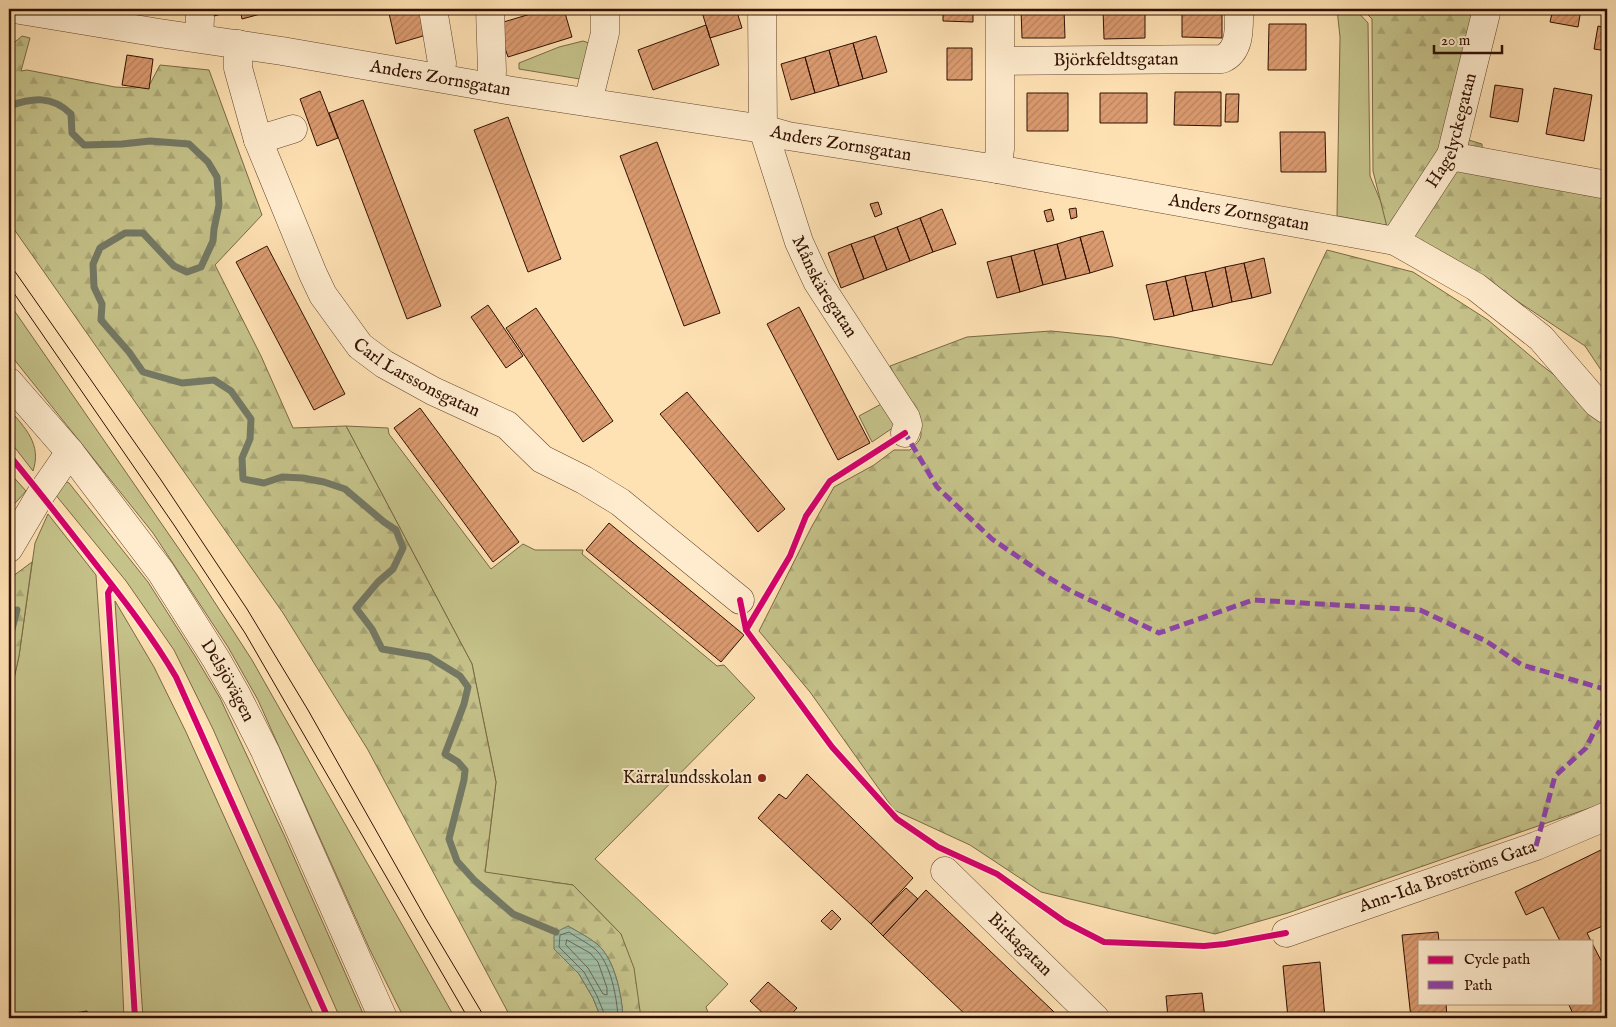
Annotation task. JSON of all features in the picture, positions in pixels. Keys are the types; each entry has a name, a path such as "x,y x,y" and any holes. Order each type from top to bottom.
{"street":[{"name":"Anders Zornsgatan","path":"14,9 238,44 490,87 764,129 788,136 997,169 1395,241 1476,287 1541,338 1597,403 1607,410"},
{"path":"199,9 199,38"},
{"path":"432,9 442,63 440,78"},
{"path":"490,9 492,71 490,87"},
{"path":"588,102 605,33 605,9"},
{"name":"Månskäregatan","path":"762,9 764,129 799,242 816,281 906,418 908,425 905,433"},
{"path":"997,169 1000,148 1000,9"},
{"name":"Björkfeldtsgatan","path":"1001,61 1222,59 1230,55 1235,47 1239,29 1239,9"},
{"name":"Hagelyckegatan","path":"1395,241 1451,155 1487,9"},
{"name":"Carl Larssonsgatan","path":"238,44 238,68 258,140 323,295 360,346 384,364 434,391 507,424 542,459 584,480 620,502 740,600"},
{"path":"258,140 293,129"},
{"path":"1451,155 1607,185"},
{"name":"Delsjövägen","path":"9,382 70,452 160,572 237,696 265,751 384,1018"},
{"path":"9,548 41,494 70,452"},
{"name":"Ann-Ida Broströms Gata","path":"1286,933 1536,846 1607,816"},
{"name":"Birkagatan","path":"945,871 1095,1018"}],"green space":[{"path":"1337,9 1355,9 1368,23 1370,176 1391,226 1337,216 1340,37"},
{"path":"1362,9 1477,9 1455,136 1482,144 1483,173 1607,196 1607,379 1585,346 1505,293 1390,239 1373,171 1372,19"},
{"path":"22,36 30,38 21,71 27,70 115,87 135,88 150,84 160,65 209,70 262,215 215,265 261,356 293,428 346,426 472,664 496,782 485,872 573,885 621,934 634,968 641,1018 623,1018 619,989 609,960 598,945 568,926 554,949 579,974 593,998 601,1018 511,1018 368,750 283,613 9,222 9,47"},
{"path":"583,41 589,43 586,80 519,69 519,63 559,47"},
{"path":"1327,250 1413,272 1488,320 1540,364 1591,403 1607,419 1607,802 1288,913 1215,934 1041,892 970,845 894,810 810,692 759,631 834,487 874,465 894,450 910,450 920,439 921,434 917,420 890,366 967,337 1051,331 1113,337 1272,365"},
{"path":"9,303 197,575 252,660 455,1018 404,1018 370,950 258,700 228,647 153,533 9,353"},
{"path":"885,402 900,423 872,442 859,416"},
{"path":"9,409 26,430 34,445 35,461 33,471 9,440"},
{"path":"346,426 388,428 389,434 491,569 523,544 535,550 583,550 582,554 717,666 724,665 755,698 595,859 728,984 706,1007 710,1018 639,1018 621,934 573,885 485,873 496,782 472,664"},
{"path":"9,472 26,491 9,510"},
{"path":"63,480 69,483 148,582 220,698 285,837 365,1018 340,1018 213,729 174,650 126,581 50,488"},
{"path":"48,514 96,575 119,904 124,1018 9,1018 9,701 19,656 35,543"},
{"path":"32,562 19,656 9,701 9,579"},
{"path":"115,601 154,667 186,732 315,1018 143,1018"}],"water":[{"path":"568,926 598,945 609,960 619,989 623,1018 601,1018 593,998 579,974 554,949 554,936 556,932"}],"building":[{"path":"213,9 240,9 214,16"},
{"path":"240,9 275,9 275,10 242,19"},
{"path":"388,9 427,9 433,33 396,44"},
{"path":"547,9 579,9 565,13 572,37 508,57 497,24"},
{"path":"701,9 736,9 742,28 710,38"},
{"path":"943,9 973,9 973,22 943,21"},
{"path":"1021,9 1064,9 1065,38 1022,38"},
{"path":"1103,9 1145,9 1145,38 1104,39"},
{"path":"1182,9 1222,9 1222,38 1182,37"},
{"path":"1553,9 1581,9 1578,27 1550,22"},
{"path":"1269,24 1306,24 1306,70 1268,70"},
{"path":"706,25 719,65 653,90 638,50"},
{"path":"1598,26 1607,28 1607,51 1594,49"},
{"path":"876,36 887,72 863,79 853,43"},
{"path":"853,43 863,79 839,86 829,50"},
{"path":"947,48 972,48 972,80 947,80"},
{"path":"829,50 839,86 815,93 805,57"},
{"path":"127,55 153,59 149,89 122,85"},
{"path":"805,57 815,93 791,100 781,64"},
{"path":"1495,85 1523,89 1518,122 1490,117"},
{"path":"1554,88 1592,95 1584,141 1546,134"},
{"path":"320,91 338,138 317,146 300,99"},
{"path":"1175,92 1221,92 1221,126 1174,125"},
{"path":"1027,93 1068,93 1068,131 1027,131"},
{"path":"1100,93 1147,93 1147,123 1100,123"},
{"path":"1226,94 1239,94 1238,122 1225,122"},
{"path":"363,100 441,306 407,319 329,113"},
{"path":"508,117 561,259 528,272 474,130"},
{"path":"1280,132 1325,132 1326,172 1281,172"},
{"path":"657,142 720,313 684,326 620,156"},
{"path":"878,202 882,214 875,217 870,204"},
{"path":"1076,208 1077,217 1071,219 1069,209"},
{"path":"942,209 956,244 933,252 920,218"},
{"path":"1051,209 1054,220 1047,222 1044,211"},
{"path":"920,218 933,252 910,261 897,227"},
{"path":"897,227 910,261 887,270 874,236"},
{"path":"1103,231 1113,266 1090,273 1080,237"},
{"path":"874,236 887,270 864,279 851,244"},
{"path":"1080,237 1090,273 1066,279 1057,244"},
{"path":"851,244 864,279 841,288 828,253"},
{"path":"1057,244 1066,279 1043,285 1034,250"},
{"path":"267,246 345,394 314,410 236,262"},
{"path":"1034,250 1043,285 1020,292 1011,256"},
{"path":"1011,256 1020,292 997,298 987,262"},
{"path":"1264,258 1271,293 1252,298 1244,263"},
{"path":"1244,263 1252,298 1232,302 1225,267"},
{"path":"1225,267 1232,302 1213,307 1205,272"},
{"path":"1205,272 1213,307 1193,311 1185,276"},
{"path":"1185,276 1193,311 1174,316 1166,281"},
{"path":"1166,281 1174,316 1154,320 1146,285"},
{"path":"488,305 523,356 506,368 471,317"},
{"path":"799,307 870,443 838,460 767,324"},
{"path":"536,308 613,421 583,442 506,328"},
{"path":"687,392 785,509 758,532 660,414"},
{"path":"420,408 519,542 493,562 394,428"},
{"path":"609,523 744,635 721,662 586,550"},
{"path":"807,774 913,878 871,924 758,818 779,794 786,799"},
{"path":"1607,847 1607,924 1587,933 1590,940 1560,940 1543,907 1526,915 1515,892"},
{"path":"906,888 918,899 883,936 871,924"},
{"path":"926,890 1060,1018 969,1018 883,936"},
{"path":"832,910 841,919 831,930 821,921"},
{"path":"1438,932 1439,940 1418,940 1418,1004 1446,1004 1447,1018 1411,1018 1402,935"},
{"path":"1594,947 1605,968 1607,967 1607,1018 1575,1018 1568,1004 1594,1004"},
{"path":"1320,962 1325,1018 1288,1018 1283,966"},
{"path":"768,982 797,1008 788,1018 768,1018 750,1001"},
{"path":"1202,993 1205,1018 1168,1018 1166,996"},
{"path":"87,1011 89,1018 44,1018"}],"waterway":[{"path":"9,106 34,100 49,101 57,104 71,114 72,133 84,145 150,141 189,144 208,162 217,177 219,205 213,241 201,267 187,272 174,266 143,233 125,233 100,248 93,264 94,287 102,304 101,320 129,352 143,372 182,383 214,380 231,391 251,419 250,439 242,458 243,479 264,483 282,477 324,482 345,489 396,530 403,548 393,569 378,582 356,608 372,629 382,649 429,657 460,676 468,687 464,704 445,754 458,762 465,770 449,839 457,861 475,881 513,914 556,932"},
{"path":"9,641 17,610"}],"tram line":[{"path":"9,263 161,480 247,609 308,710 426,919 485,1018"},
{"path":"9,286 174,525 245,633 468,1018"}],"marked path":[{"path":"903,435 905,433 937,487 992,539 1071,591 1159,633 1253,600 1420,610 1486,641 1522,665 1601,688 1607,688"},
{"path":"1536,846 1555,776 1586,748 1607,706"}],"cycle path":[{"path":"746,630 790,556 806,516 830,481 905,433"},
{"path":"9,455 126,604 176,677 328,1018"},
{"path":"112,586 108,593 135,1018"},
{"path":"740,600 746,630 832,747 897,819 938,847 997,874 1065,922 1104,942 1204,946 1286,933"}],"place":[{"name":"Kärralundsskolan","path":"762,778"}]}
